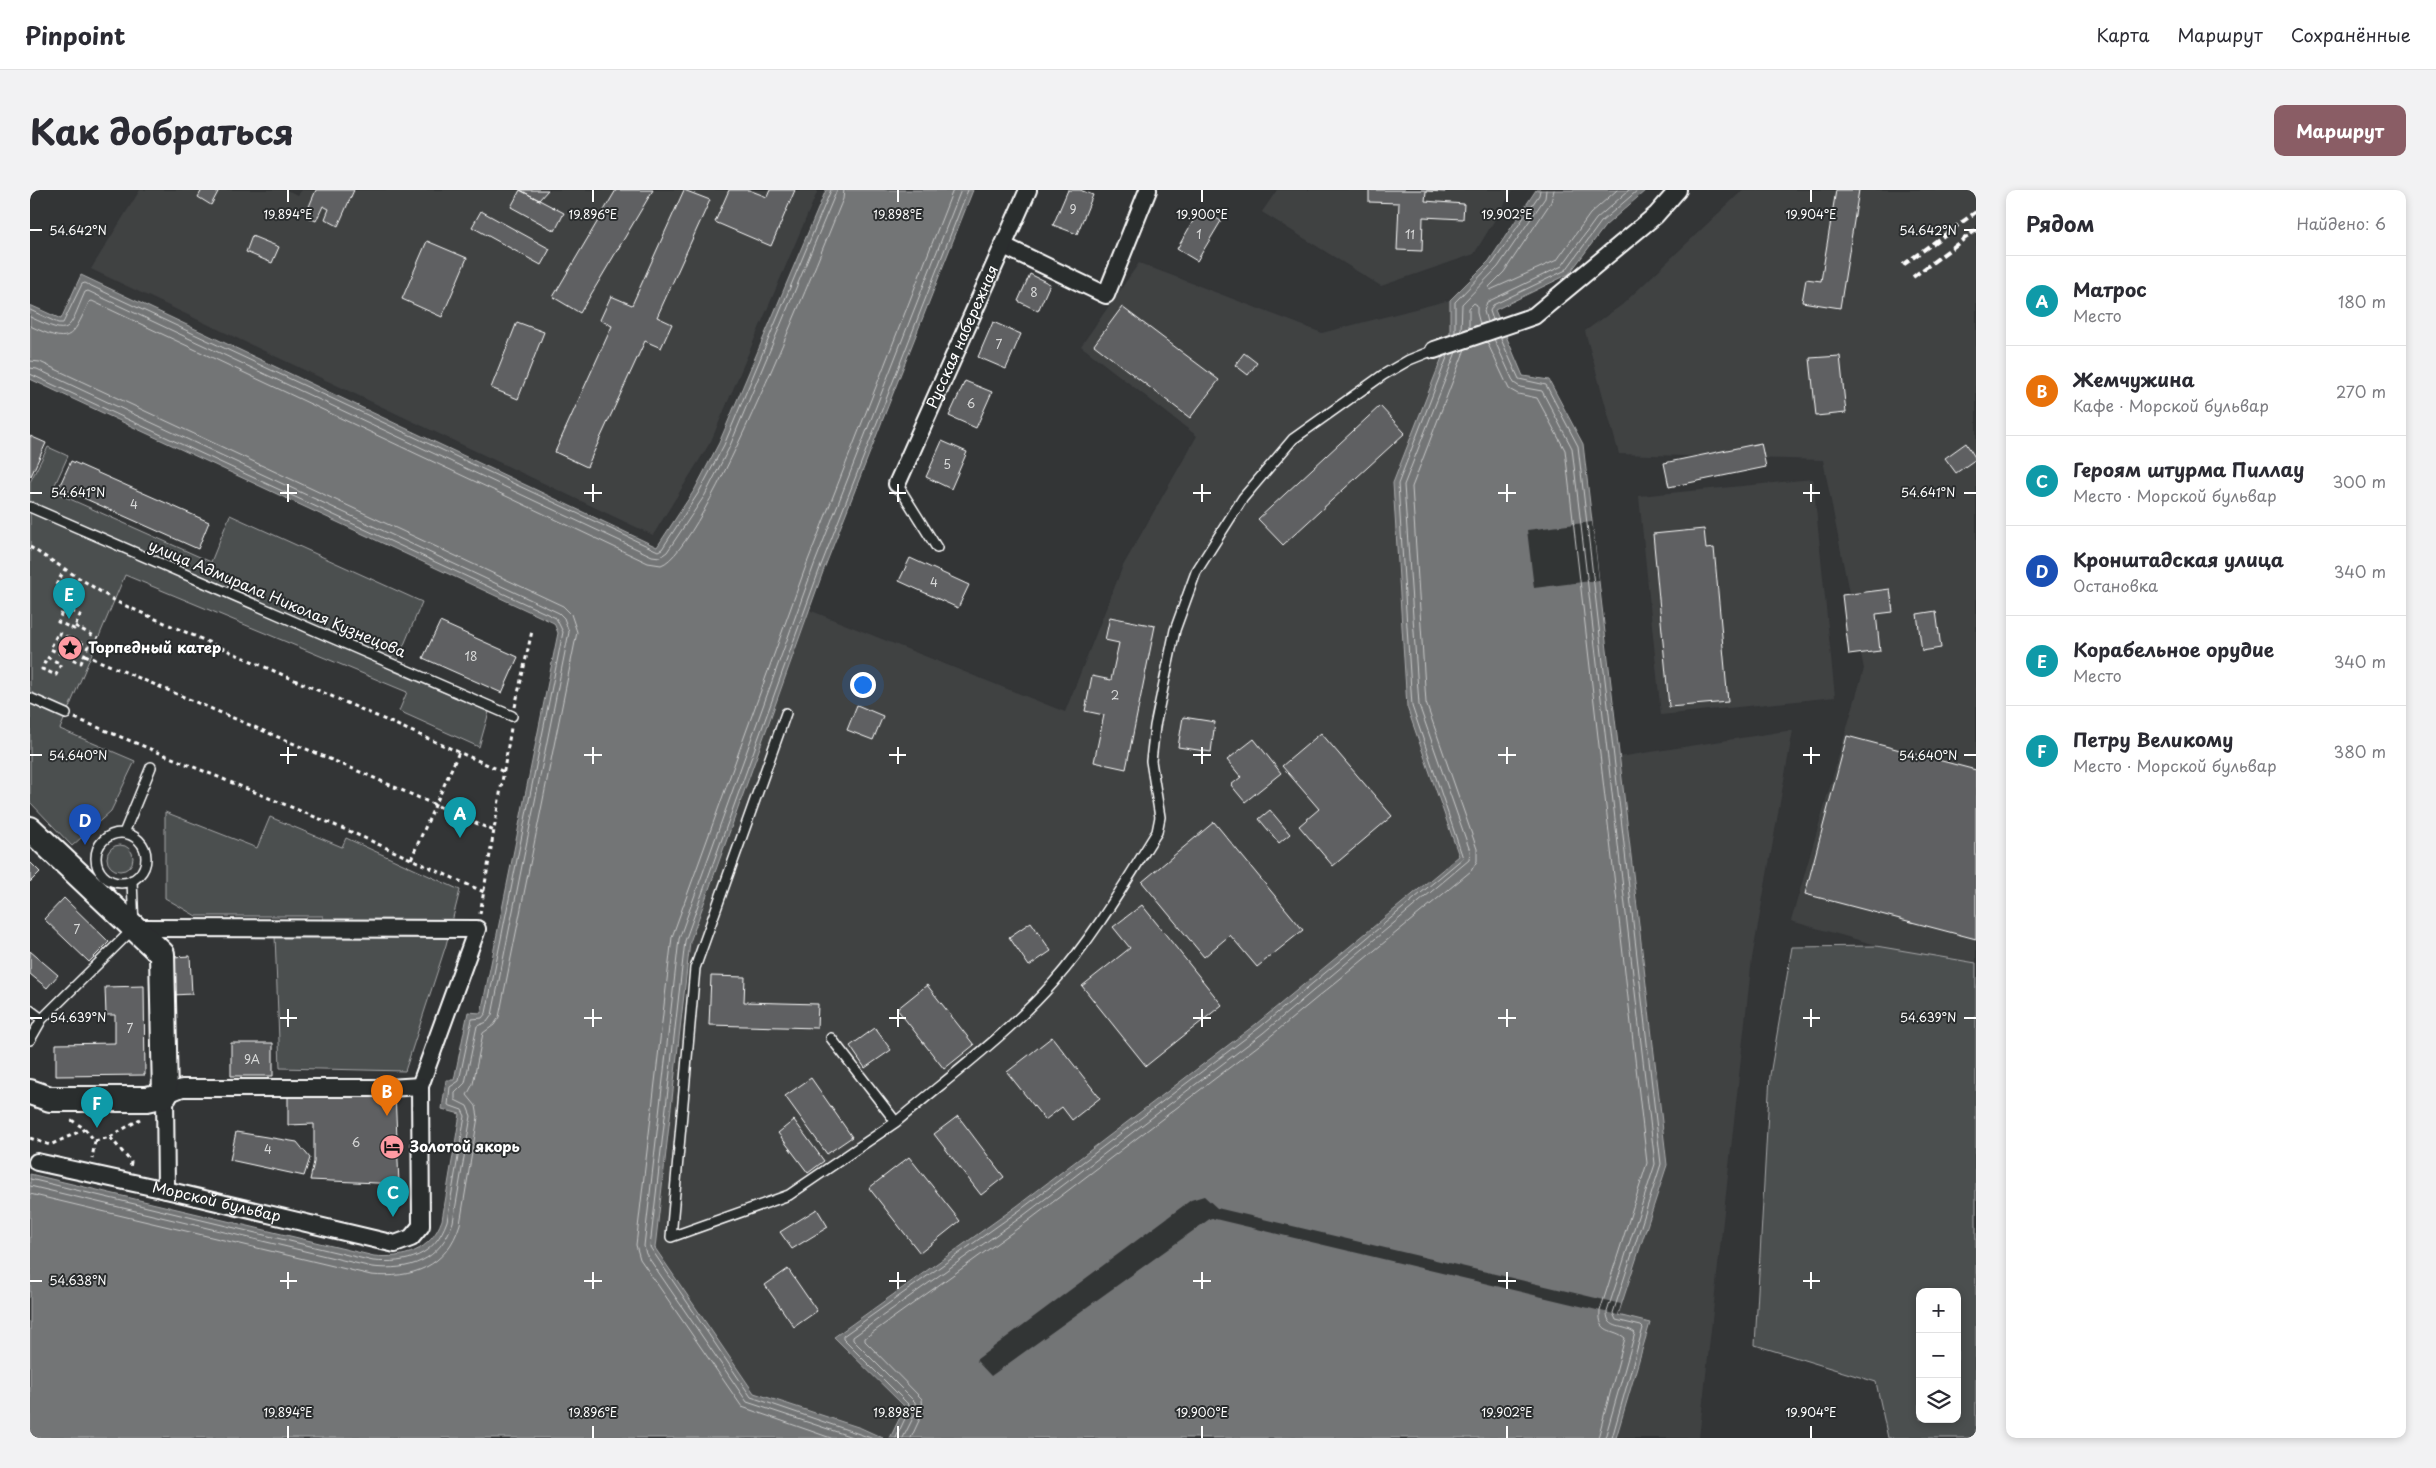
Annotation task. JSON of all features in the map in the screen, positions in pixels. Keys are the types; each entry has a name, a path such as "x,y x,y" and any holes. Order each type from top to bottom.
{"street":[{"name":"Русская набережная","path":"897,484 1028,190"},
{"path":"1004,246 1106,295 1148,190"},
{"path":"1434,350 1534,316 1656,215 1678,190"},
{"path":"30,830 92,876 134,928 162,954 166,1190"},
{"path":"40,1096 147,1099 182,1088 389,1088 420,1086 476,929 134,928"},
{"name":"Морской бульвар","path":"37,1162 166,1190 395,1244 411,1238 421,1226 420,1086"}],"lane":[{"path":"786,714 695,968 671,1237 789,1194 896,1122 1002,1033 1052,984 1076,955 1157,832 1160,817 1151,761 1155,726 1175,630 1196,572 1243,498 1293,438 1383,375 1409,360 1434,350"},
{"path":"897,484 937,548"},
{"name":"улица Адмирала Николая Кузнецова","path":"30,507 512,716"},
{"path":"30,698 66,714"},
{"path":"124,833 151,767"},
{"path":"124,833 138,840 149,854 143,869 132,880 117,883 103,876 92,876 98,847 109,836 124,833"},
{"path":"30,1040 42,1019 134,928 132,880"},
{"path":"30,1010 42,1019"},
{"path":"831,1038 896,1122"}],"path":[{"path":"30,547 117,602 504,772"},
{"path":"56,585 65,569"},
{"path":"64,608 80,615 75,626 74,629 58,622 64,608"},
{"path":"75,626 98,638"},
{"path":"476,929 484,892 512,716 532,631"},
{"path":"58,633 88,646 85,655 81,663 50,649 58,633"},
{"path":"52,660 56,652"},
{"path":"85,655 494,831"},
{"path":"47,657 52,660 61,664 56,675 42,669 47,657"},
{"path":"66,714 411,859 484,892"},
{"path":"411,859 459,752"},
{"path":"40,1096 84,1129 95,1141"},
{"path":"30,1138 50,1145 84,1129"},
{"path":"95,1141 110,1136 131,1162 128,1183"},
{"path":"90,1174 95,1141"}],"shaded area":[{"path":"140,190 286,190 298,195 302,190 818,190 711,441 653,535 91,269"},
{"path":"1277,190 1513,190 1474,254 1381,286 1262,212"},
{"path":"1743,190 1976,190 1976,973 1791,921 1864,669 1823,460 1619,454 1585,331 1622,305"},
{"path":"1139,263 1322,333 1450,300 1450,337 1434,377 1407,707 1459,856 1256,1024 1017,1206 834,1336 905,1408 890,1438 883,1438 861,1428 754,1393 655,1248 690,942 809,610 1065,712 1123,566 1197,436 1081,346"},
{"path":"48,447 68,456 52,491 211,562 230,515 422,602 393,671 489,712 479,747 399,711 407,692 125,575 60,729 135,761 111,811 72,846 30,802 30,482"},
{"path":"1813,479 1835,697 1661,715 1639,496"},
{"path":"1793,730 1752,958 1699,1438 1616,1438 1650,1323 1618,1315 1667,1165 1619,757"},
{"path":"165,812 257,848 270,817 342,847 346,838 460,890 446,945 405,1071 280,1068 275,935 323,937 323,916 196,916 165,898"},
{"path":"120,845 130,848 133,858 130,868 120,871 110,868 107,858 110,848"},
{"path":"1876,946 1976,963 1976,1438 1888,1438 1876,1382 1755,1345 1770,1075 1792,947"}],"water":[{"path":"826,190 973,190 824,569 690,942 655,1248 754,1393 861,1428 883,1438 30,1438 30,1174 374,1256 396,1256 415,1251 424,1246 437,1231 442,1220 460,1114 442,1109 446,1080 454,1080 468,1012 481,1013 558,633 554,623 30,379 30,305 61,319 81,275 657,547 695,489 719,443"},
{"path":"1536,190 1646,190 1605,226 1569,274 1495,310 1523,376 1549,380 1583,444 1667,1165 1618,1315 1650,1323 1616,1438 890,1438 905,1407 834,1337 1017,1206 1256,1024 1459,856 1407,707 1393,483 1450,337 1450,300 1489,261"}],"pier":[{"path":"1592,522 1599,580 1534,588 1527,530"},
{"path":"1204,1196 1217,1208 1621,1304 1618,1315 1211,1218 991,1376 976,1360 1191,1200"}],"building":[{"path":"202,190 219,190 211,205 198,197"},
{"path":"316,190 354,190 338,226 325,219 329,209 323,206 316,221 305,216"},
{"path":"520,190 564,213 555,231 511,207"},
{"path":"520,190 548,190 539,200"},
{"path":"616,190 653,190 580,313 553,297"},
{"path":"684,190 710,200 657,317 672,324 661,348 645,341 587,467 555,452 612,326 600,320 611,296 632,305"},
{"path":"729,190 749,190 767,197 770,190 795,190 771,246 715,222"},
{"path":"1068,190 1080,190 1093,195 1077,234 1053,225"},
{"path":"1369,190 1445,190 1445,192 1426,191 1425,201 1464,204 1463,219 1423,217 1422,251 1397,250 1399,203 1369,202"},
{"path":"1836,190 1859,190 1840,308 1802,302 1806,279 1821,281"},
{"path":"1200,209 1221,221 1197,261 1177,249"},
{"path":"481,211 550,249 541,265 472,227"},
{"path":"252,236 279,247 272,263 246,252"},
{"path":"427,241 467,258 442,317 402,299"},
{"path":"1030,274 1050,284 1038,311 1018,301"},
{"path":"1122,307 1219,380 1190,418 1094,345"},
{"path":"517,322 544,332 518,399 491,388"},
{"path":"993,322 1021,334 1006,369 978,357"},
{"path":"1244,353 1257,363 1248,375 1235,365"},
{"path":"1840,356 1846,413 1816,416 1810,358"},
{"path":"965,381 992,392 976,428 949,416"},
{"path":"1380,406 1405,433 1283,545 1258,519"},
{"path":"30,436 46,443 31,476 30,475"},
{"path":"942,441 967,452 951,489 926,477"},
{"path":"1761,443 1766,467 1669,487 1664,463"},
{"path":"1966,443 1976,459 1956,473 1945,458"},
{"path":"71,461 209,522 198,549 59,487"},
{"path":"1704,529 1706,549 1714,548 1728,702 1669,707 1653,534"},
{"path":"910,558 969,585 958,608 899,581"},
{"path":"1890,589 1893,612 1876,614 1880,651 1849,655 1842,595"},
{"path":"1936,611 1941,648 1922,651 1917,614"},
{"path":"1110,617 1155,626 1126,769 1094,762 1104,715 1085,711 1092,676 1111,680 1119,643 1105,640"},
{"path":"440,622 518,657 502,693 423,658"},
{"path":"857,705 883,716 873,740 847,730"},
{"path":"1183,717 1215,722 1211,752 1178,747"},
{"path":"1321,733 1392,816 1333,866 1299,826 1319,809 1282,766"},
{"path":"1847,736 1976,770 1976,939 1805,894"},
{"path":"1254,739 1281,773 1245,802 1231,785 1241,777 1227,760"},
{"path":"1270,810 1290,834 1279,843 1259,819"},
{"path":"1214,822 1303,930 1257,967 1230,935 1204,957 1142,882"},
{"path":"30,862 40,872 30,882"},
{"path":"64,898 109,942 89,962 44,919"},
{"path":"1142,905 1222,1005 1146,1066 1082,986 1130,948 1113,927"},
{"path":"1031,922 1051,951 1029,966 1009,937"},
{"path":"30,951 58,975 47,988 30,974"},
{"path":"190,956 192,994 173,995 172,957"},
{"path":"711,976 745,977 744,1002 818,1004 817,1028 709,1025"},
{"path":"927,985 974,1045 944,1069 897,1009"},
{"path":"144,986 145,1075 56,1076 56,1044 115,1043 115,1015 106,1015 105,987"},
{"path":"875,1028 891,1050 865,1068 850,1046"},
{"path":"1052,1037 1100,1098 1072,1120 1062,1107 1045,1120 1007,1072"},
{"path":"231,1043 273,1043 273,1076 231,1076"},
{"path":"811,1078 852,1137 827,1154 785,1096"},
{"path":"288,1093 395,1093 399,1184 310,1180 314,1162 314,1124 288,1125"},
{"path":"958,1116 1004,1177 981,1195 934,1134"},
{"path":"794,1120 824,1161 808,1173 778,1133"},
{"path":"236,1132 297,1142 310,1158 304,1176 230,1160"},
{"path":"909,1157 960,1221 920,1253 869,1188"},
{"path":"817,1209 828,1227 792,1249 780,1232"},
{"path":"788,1269 817,1311 794,1327 765,1285"}],"railway":[{"path":"1903,265 1976,212"},
{"path":"1913,277 1976,230"}],"place":[{"name":"Корабельное орудие","path":"69,619"},
{"name":"Торпедный катер","path":"70,648"},
{"name":"Матрос","path":"460,838"},
{"name":"Кронштадская улица","path":"85,845"},
{"name":"Жемчужина","path":"387,1116"},
{"name":"Петру Великому","path":"97,1128"},
{"name":"Золотой якорь","path":"392,1147"},
{"name":"Героям штурма Пиллау","path":"393,1217"}]}
